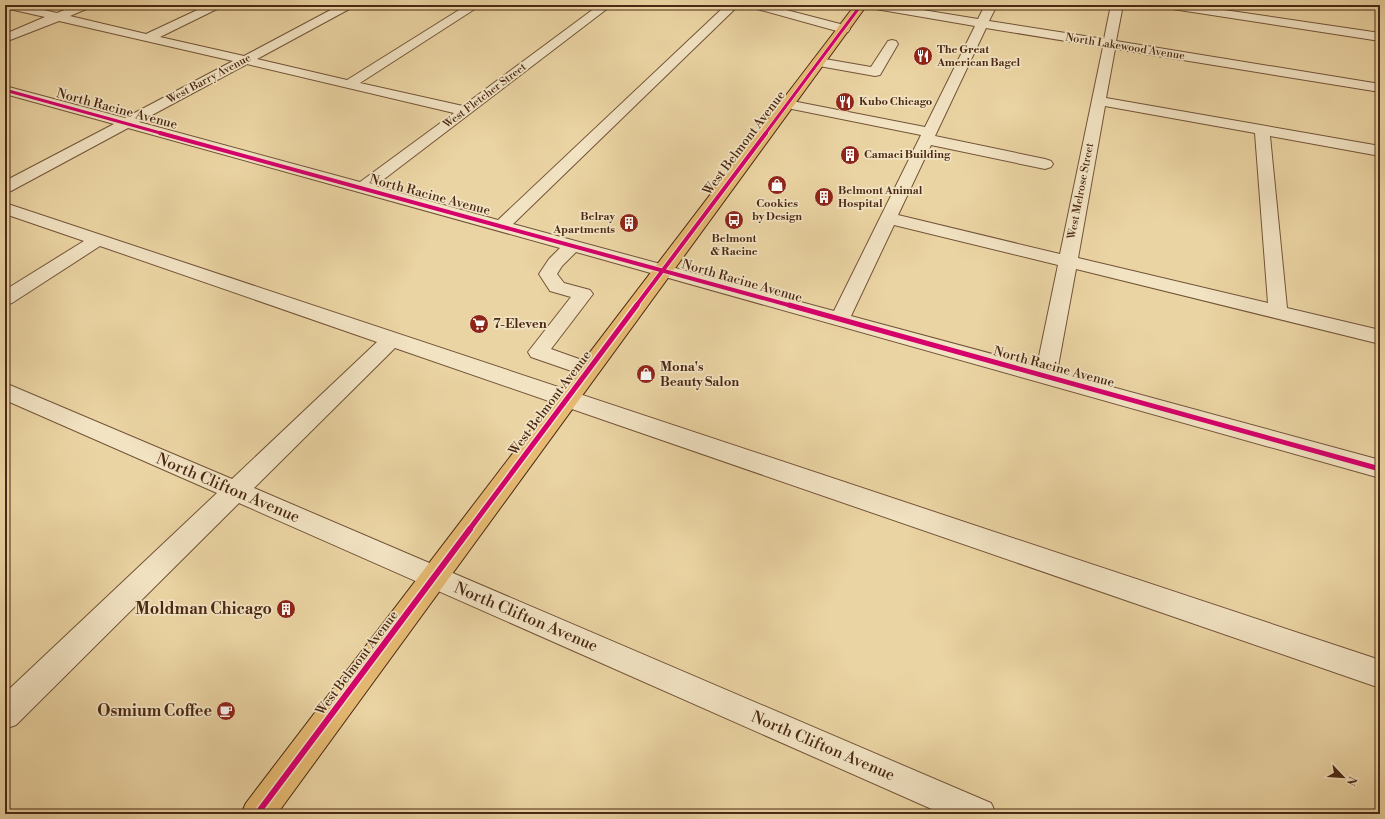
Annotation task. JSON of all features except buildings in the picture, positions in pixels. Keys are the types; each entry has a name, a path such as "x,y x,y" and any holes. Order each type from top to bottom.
{"main road":[{"name":"West Belmont Avenue","path":"257,814 861,5"}],"street":[{"path":"7,5 465,111"},
{"path":"5,38 87,5"},
{"path":"147,38 217,5"},
{"name":"West Barry Avenue","path":"5,188 348,5"},
{"path":"349,84 475,5"},
{"name":"West Fletcher Street","path":"363,188 606,5"},
{"path":"501,226 733,5"},
{"path":"754,5 844,29"},
{"name":"North Lakewood Avenue","path":"870,5 1380,88"},
{"path":"840,319 991,5"},
{"name":"West Melrose Street","path":"1046,376 1117,5"},
{"path":"1166,5 1245,11 1380,37"},
{"path":"819,62 876,72 892,44"},
{"name":"North Racine Avenue","path":"5,90 664,270 1380,469"},
{"path":"1099,101 1380,152"},
{"path":"787,104 1045,164"},
{"path":"1262,130 1278,312"},
{"path":"5,208 1380,674"},
{"path":"888,218 1380,337"},
{"path":"5,299 99,239"},
{"path":"573,245 555,263 548,274 557,286 583,294 538,352 589,370"},
{"path":"6,711 392,338"},
{"name":"North Clifton Avenue","path":"5,391 980,814"}],"cycle path":[{"path":"257,814 861,5"},
{"path":"5,90 1380,469"}],"place":[{"name":"The Great American Bagel","path":"923,56"},
{"name":"Kubo Chicago","path":"845,102"},
{"name":"Camaci Building","path":"850,155"},
{"name":"Cookies by Design","path":"777,185"},
{"name":"Belmont Animal Hospital","path":"824,197"},
{"name":"Belmont & Racine","path":"734,220"},
{"name":"Belray Apartments","path":"629,223"},
{"name":"7-Eleven","path":"479,324"},
{"name":"Mona's Beauty Salon","path":"646,374"},
{"name":"Moldman Chicago","path":"286,609"},
{"name":"Osmium Coffee","path":"226,711"}]}
